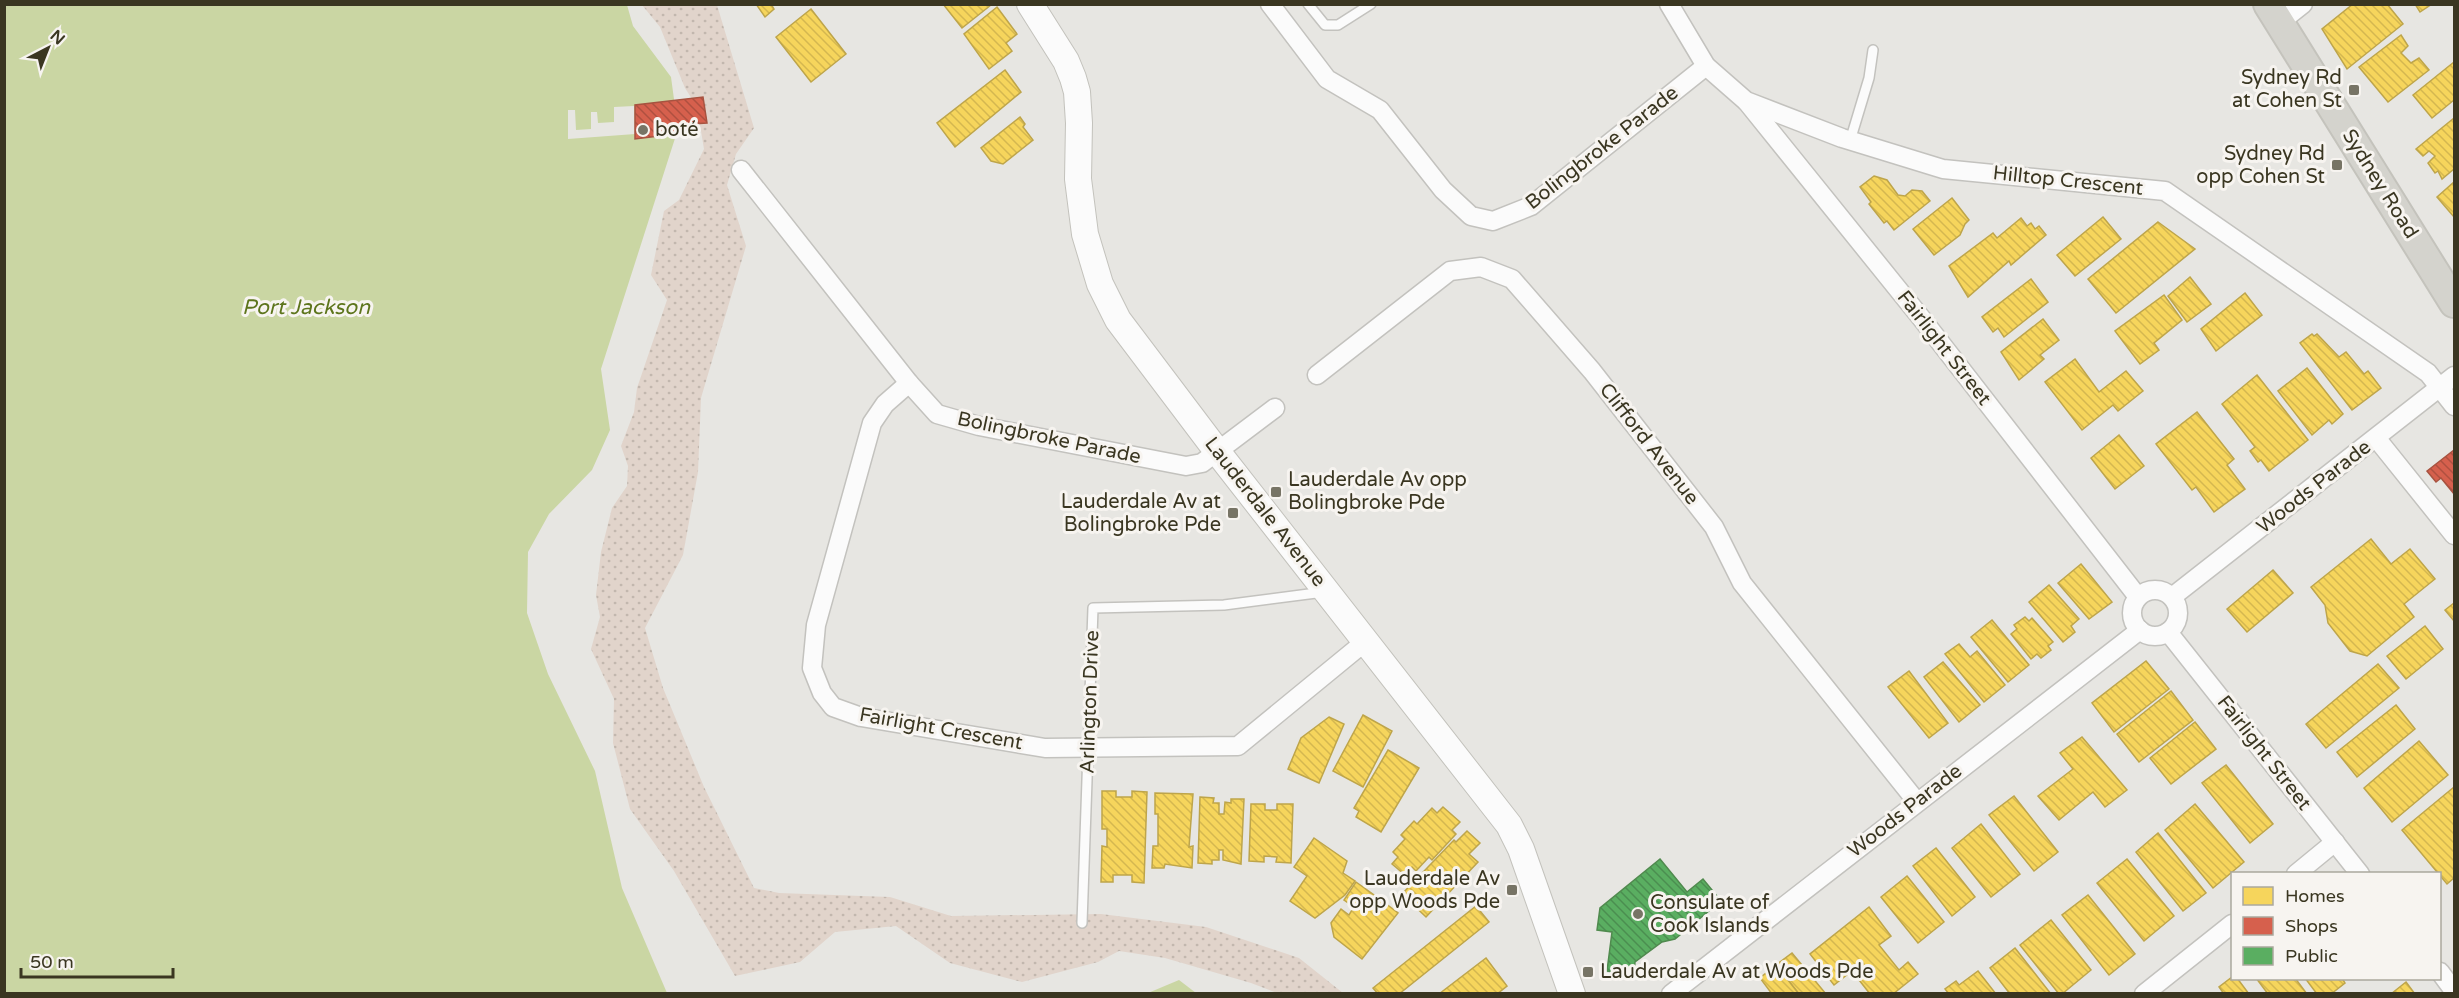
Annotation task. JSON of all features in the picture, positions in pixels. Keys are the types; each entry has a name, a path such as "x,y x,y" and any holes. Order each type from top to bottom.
{"main road":[{"name":"Lauderdale Avenue","path":"1030,4 1066,62 1077,92 1080,204 1091,260 1100,284 1130,337 1509,825 1521,849 1572,993"},
{"name":"Sydney Road","path":"2273,14 2454,303"}],"street":[{"name":"Bolingbroke Parade","path":"1269,4 1327,79 1380,110 1443,190 1471,216 1493,221 1531,206 1706,66"},
{"name":"Hilltop Crescent","path":"1669,4 1706,66 1746,101 1850,141 1943,169 2165,192 2428,373 2448,382 2454,406"},
{"path":"2273,14 2303,4"},
{"name":"Fairlight Street","path":"1746,101 1923,319 2138,597"},
{"name":"Bolingbroke Parade","path":"741,170 909,383 938,414 979,426 1186,466 1202,463 1275,408"},
{"name":"Clifford Avenue","path":"1317,375 1450,272 1481,267 1512,279 1592,371 1714,527 1742,582 1917,802"},
{"name":"Woods Parade","path":"2172,597 2448,382"},
{"name":"Fairlight Crescent","path":"909,383 885,404 872,423 816,625 812,668 822,693 833,707 861,717 1045,748 1238,746 1366,641"},
{"path":"2377,439 2454,535"},
{"path":"2158,590 2172,597 2177,604 2178,620 2169,632 2153,636 2140,630 2135,624 2132,610 2138,597 2158,590"},
{"name":"Woods Parade","path":"1671,993 2140,630"},
{"name":"Fairlight Street","path":"2169,632 2359,872"},
{"path":"2297,872 2335,842"},
{"path":"2144,993 2231,925"},
{"path":"2441,974 2454,990"}],"lane":[{"path":"1308,4 1324,25 1338,25 1371,4"},
{"path":"1850,141 1869,78 1873,50"},
{"name":"Arlington Drive","path":"1082,923 1093,608 1224,604 1327,592"}],"shaded area":[{"path":"642,5 717,5 754,128 736,154 727,185 746,246 701,398 698,472 683,555 645,628 663,688 704,787 754,888 779,893 890,897 951,916 1101,914 1206,927 1299,958 1343,993 1277,993 1165,958 1119,951 1098,962 1022,982 950,963 896,926 835,932 800,962 735,976 674,871 630,809 613,743 614,699 591,649 600,617 596,595 601,552 612,508 627,486 628,466 621,446 634,412 637,388 667,300 651,275 664,211 679,200 704,149 697,107 685,88 660,27"}],"water":[{"name":"Port Jackson","path":"5,5 627,5 633,26 671,77 678,129 601,369 610,430 592,470 549,514 528,552 527,613 548,674 595,771 622,888 667,993 5,994"},
{"path":"1179,980 1196,993 1148,993"}],"pier":[{"path":"634,106 635,134 568,139 568,110 575,110 576,130 591,129 591,112 597,112 598,123 614,122 614,107"}],"building: Homes":[{"path":"756,4 771,4 774,9 765,17"},
{"path":"943,4 991,4 991,5 962,28"},
{"path":"2353,4 2387,4 2403,24 2347,69 2322,29"},
{"path":"2415,4 2432,4 2420,12"},
{"path":"997,7 1017,34 1006,43 1012,51 989,69 964,34"},
{"path":"811,9 846,54 811,82 776,37"},
{"path":"2401,35 2408,46 2401,53 2411,63 2419,58 2429,70 2388,102 2359,67"},
{"path":"2454,62 2454,100 2432,118 2413,95"},
{"path":"1005,70 1021,92 955,147 937,123"},
{"path":"1020,117 1025,124 1023,127 1033,140 1003,164 991,161 981,148"},
{"path":"2454,118 2454,169 2442,179 2438,171 2435,173 2428,163 2435,156 2429,151 2423,156 2416,149"},
{"path":"1874,176 1887,180 1898,195 1905,196 1912,190 1922,191 1930,201 1894,230 1887,221 1884,223 1869,204 1871,202 1860,187"},
{"path":"2454,182 2454,217 2437,197"},
{"path":"1952,198 1969,220 1960,235 1934,255 1913,229"},
{"path":"2103,217 2121,239 2075,276 2057,255"},
{"path":"2021,218 2027,226 2031,223 2035,229 2039,226 2046,235 2011,265 2009,261 1968,297 1949,266 1993,233 1997,238"},
{"path":"2158,222 2195,249 2116,313 2088,279"},
{"path":"2190,277 2211,304 2187,322 2168,296"},
{"path":"2031,279 2048,302 2004,337 1998,328 1993,332 1982,317"},
{"path":"2245,293 2262,315 2216,351 2201,329"},
{"path":"2164,295 2182,320 2154,343 2159,350 2140,364 2115,331"},
{"path":"2043,319 2059,340 2040,355 2044,359 2019,380 2001,352"},
{"path":"2312,334 2314,336 2317,334 2339,357 2346,352 2364,374 2368,371 2381,388 2352,410 2300,343"},
{"path":"2075,359 2099,392 2126,371 2143,391 2118,411 2113,405 2082,430 2045,382"},
{"path":"2307,368 2343,414 2332,424 2329,420 2312,435 2278,391"},
{"path":"2257,375 2308,440 2269,471 2250,451 2255,447 2222,404"},
{"path":"2197,412 2234,459 2227,465 2245,489 2214,512 2196,487 2192,490 2156,444"},
{"path":"2119,435 2144,466 2115,489 2091,458"},
{"path":"2371,539 2391,564 2410,549 2435,579 2404,604 2414,617 2367,656 2350,651 2328,623 2325,605 2311,587"},
{"path":"2081,564 2112,602 2089,619 2058,583"},
{"path":"2273,570 2293,593 2247,632 2227,609"},
{"path":"2049,585 2079,619 2071,626 2075,632 2063,642 2029,602"},
{"path":"2454,603 2454,621 2445,610"},
{"path":"2025,617 2029,621 2032,618 2053,642 2048,646 2051,650 2041,658 2037,654 2031,659 2011,634 2017,629 2014,625"},
{"path":"1992,620 2029,665 2008,682 1971,637"},
{"path":"2425,626 2443,649 2406,679 2387,656"},
{"path":"1959,644 1970,657 1977,651 2005,685 1984,702 1945,654"},
{"path":"2146,661 2169,689 2114,732 2092,703"},
{"path":"1943,662 1980,705 1959,722 1924,677"},
{"path":"2378,664 2399,688 2326,748 2306,724"},
{"path":"1909,671 1948,723 1929,738 1888,687"},
{"path":"2171,691 2193,720 2139,762 2117,734"},
{"path":"2396,705 2415,729 2357,777 2337,752"},
{"path":"1363,715 1392,731 1363,787 1333,771"},
{"path":"1329,717 1344,724 1319,783 1288,769 1301,738"},
{"path":"2195,722 2216,749 2171,784 2150,758"},
{"path":"2082,737 2127,790 2105,807 2093,792 2059,820 2038,796 2073,769 2060,753"},
{"path":"2419,741 2448,775 2392,822 2364,788"},
{"path":"1388,750 1419,768 1381,832 1356,817 1359,811 1354,808"},
{"path":"2226,765 2273,824 2250,843 2202,783"},
{"path":"2454,787 2454,878 2447,884 2441,877 2441,872 2437,872 2402,830"},
{"path":"1102,791 1116,791 1116,797 1132,797 1132,791 1147,792 1144,883 1132,882 1132,875 1113,875 1113,882 1101,882 1102,846 1107,847 1107,829 1102,829"},
{"path":"1155,793 1193,794 1189,847 1193,846 1192,868 1165,864 1164,868 1152,868 1153,846 1158,846 1158,814 1155,814"},
{"path":"2014,796 2058,852 2034,871 1989,815"},
{"path":"1200,797 1214,798 1213,803 1219,803 1219,814 1224,814 1225,802 1231,803 1231,799 1244,799 1241,864 1223,860 1223,850 1219,850 1219,860 1212,860 1212,864 1198,863"},
{"path":"1251,804 1265,804 1265,810 1277,810 1277,804 1293,804 1291,863 1276,862 1277,857 1264,856 1264,862 1249,861"},
{"path":"2195,804 2244,862 2213,888 2165,830"},
{"path":"1443,807 1460,822 1452,830 1456,834 1432,860 1429,857 1416,871 1412,867 1405,875 1392,864 1398,857 1393,852 1405,839 1401,835 1414,821 1417,824 1432,808 1437,813"},
{"path":"1981,824 2020,874 1991,897 1952,848"},
{"path":"1467,831 1480,843 1469,854 1478,862 1426,917 1402,894 1454,840 1456,842"},
{"path":"2158,833 2206,893 2183,911 2136,852"},
{"path":"1314,838 1347,861 1343,873 1355,881 1345,895 1315,918 1290,901 1307,876 1294,867"},
{"path":"1936,848 1975,897 1952,916 1913,866"},
{"path":"2127,859 2174,916 2144,941 2097,883"},
{"path":"1907,876 1944,922 1918,943 1881,897"},
{"path":"1356,882 1374,895 1367,905 1370,906 1377,897 1398,913 1362,959 1334,937 1331,923 1341,909 1349,915 1354,907 1344,900"},
{"path":"2088,895 2135,954 2109,975 2062,915"},
{"path":"1476,906 1489,922 1399,994 1378,994 1373,988"},
{"path":"1869,907 1891,936 1879,945 1899,970 1908,962 1918,974 1893,994 1870,994 1856,976 1861,972 1857,967 1834,985 1810,954"},
{"path":"2051,920 2091,970 2062,994 2059,994 2020,945"},
{"path":"2015,948 2051,994 2010,994 1990,968"},
{"path":"1792,953 1826,994 1799,994 1776,965"},
{"path":"1486,958 1507,986 1497,994 1439,994"},
{"path":"1776,965 1799,994 1772,994 1760,978"},
{"path":"1978,971 1996,994 1949,994 1945,989 1956,981 1959,985"},
{"path":"2231,978 2231,980 2238,980 2249,994 2224,994 2219,987"},
{"path":"2258,980 2296,980 2307,994 2268,994"},
{"path":"2306,980 2343,980 2345,983 2331,994 2317,994"},
{"path":"2406,982 2415,994 2391,994"}],"building: Shops":[{"path":"703,97 707,123 691,124 692,132 635,139 635,105"},
{"path":"2454,450 2454,494 2441,478 2436,482 2427,471"}],"building: Public":[{"path":"1660,859 1687,892 1703,879 1721,901 1675,939 1662,942 1635,962 1634,974 1607,971 1612,932 1597,930 1600,908"}],"place":[{"name":"Sydney Rd at Cohen St","path":"2354,90"},
{"name":"boté","path":"643,130"},
{"name":"Sydney Rd opp Cohen St","path":"2337,165"},
{"name":"Lauderdale Av opp Bolingbroke Pde","path":"1276,492"},
{"name":"Lauderdale Av at Bolingbroke Pde","path":"1233,513"},
{"name":"Lauderdale Av opp Woods Pde","path":"1512,890"},
{"name":"Consulate of Cook Islands","path":"1638,914"},
{"name":"Lauderdale Av at Woods Pde","path":"1588,972"}]}
